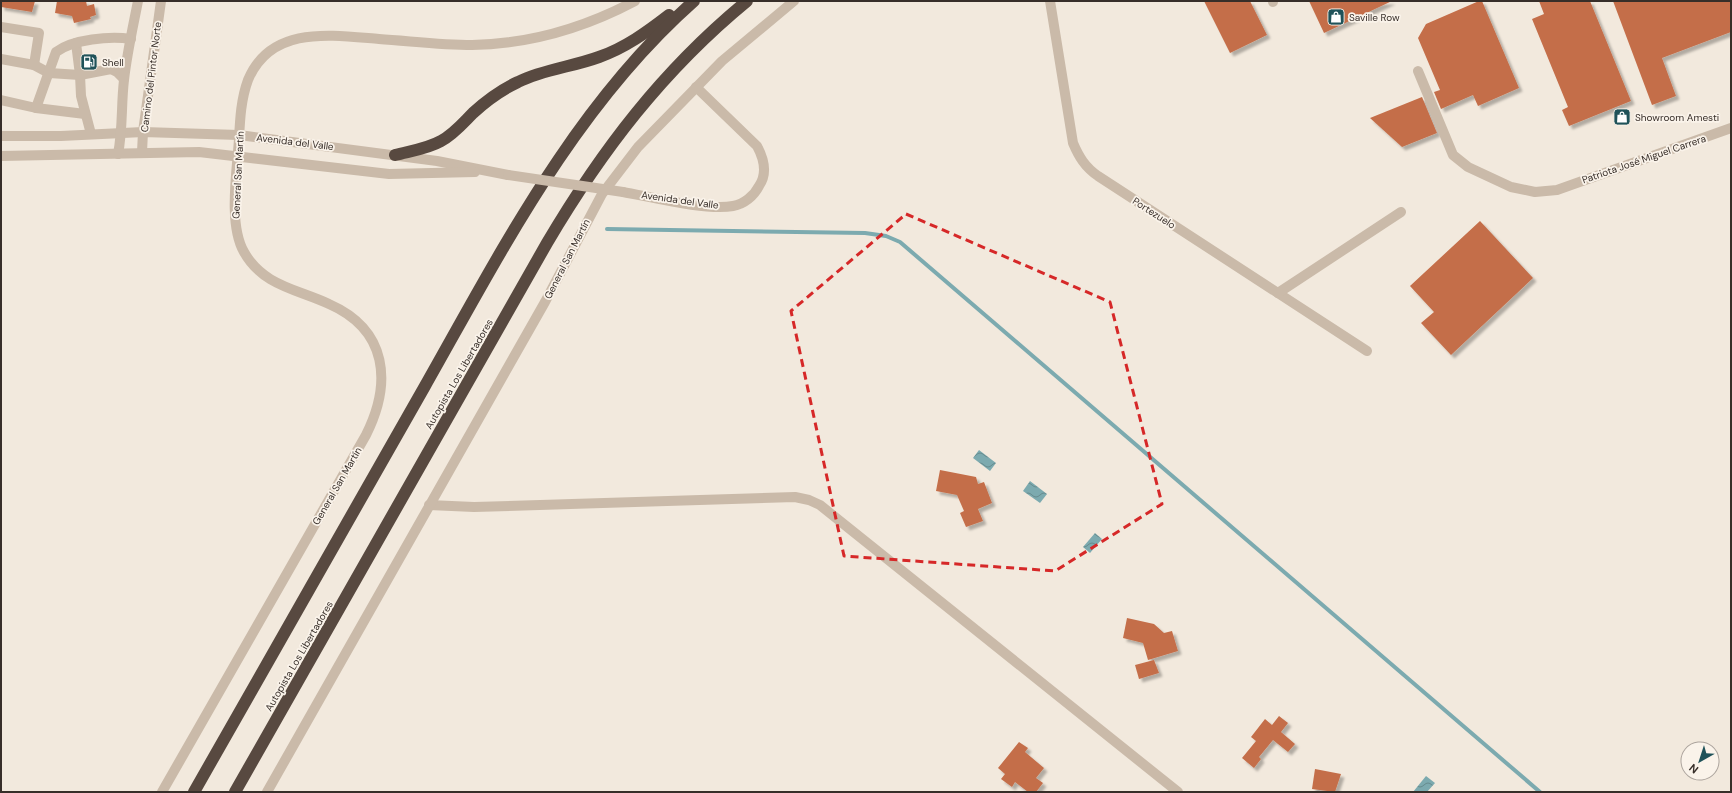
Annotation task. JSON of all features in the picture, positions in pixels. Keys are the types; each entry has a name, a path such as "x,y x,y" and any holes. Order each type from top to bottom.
{"highway":[{"path":"395,155 425,148 442,141 459,128 489,99 518,82 544,72 584,62 616,50 642,35 688,1"},
{"path":"194,792 466,314 539,190 575,135 620,77 666,27 694,1"},
{"name":"Autopista Los Libertadores","path":"235,792 543,249 581,188 618,134 656,88 695,47 747,1"}],"street":[{"path":"118,154 122,133 120,113 124,79 138,1"},
{"name":"Camino del Pintor Norte","path":"142,152 143,132 161,1"},
{"name":"General San Martín","path":"162,792 366,435 375,415 381,391 382,373 378,355 371,338 358,322 329,304 274,283 258,271 245,254 238,238 235,220 239,135 242,100 249,78 255,68 269,53 292,40 310,35 333,35 445,44 495,44 535,38 561,31 605,15 635,1"},
{"name":"General San Martín","path":"267,792 545,302 602,194 638,147 696,87 745,40 794,1"},
{"name":"Portezuelo","path":"1050,1 1073,143 1082,162 1098,176 1367,351"},
{"path":"1,27 39,33 34,65"},
{"path":"36,108 56,52 64,46 120,37 130,39"},
{"path":"76,43 81,96 91,134"},
{"path":"1,59 34,65 49,73 80,75 111,69 117,72 124,79"},
{"name":"Patriota José Miguel Carrera","path":"1418,71 1453,155 1468,167 1511,187 1536,192 1557,190 1731,128"},
{"name":"Avenida del Valle","path":"1,136 143,132 239,135 437,161 508,175 719,207 738,204 748,199 762,183 765,171 763,158 757,146 696,87"},
{"path":"1,100 36,108 85,114"},
{"name":"Avenida del Valle","path":"1,156 199,152 389,174 491,172"},
{"path":"1278,293 1401,212"},
{"path":"430,505 474,507 795,497 809,500 820,505 1178,792"}],"highlighted area":[{"path":"906,214 1110,302 1162,504 1055,571 844,556 791,311"}],"water":[{"path":"979,450 996,463 990,471 973,458"},
{"path":"1030,481 1047,494 1040,503 1023,491"},
{"path":"1095,533 1102,539 1090,553 1083,547"},
{"path":"1426,776 1435,783 1427,792 1413,792"}],"building":[{"path":"1,1 35,1 32,12 1,7"},
{"path":"57,1 86,1 87,6 94,4 96,15 90,17 91,19 74,23 72,16 55,13"},
{"path":"1204,1 1250,1 1267,35 1230,53"},
{"name":"Saville Row","path":"1309,1 1392,1 1324,33"},
{"path":"1482,1 1519,88 1478,106 1473,95 1441,109 1434,92 1440,90 1418,38 1426,24"},
{"path":"1539,1 1590,1 1631,101 1569,126 1562,110 1568,107 1532,19 1544,14"},
{"path":"1613,1 1731,1 1731,32 1662,58 1676,96 1652,105"},
{"path":"1422,97 1437,133 1402,147 1370,118"},
{"path":"1480,221 1533,278 1451,355 1421,323 1434,312 1410,286"},
{"path":"940,470 976,477 978,484 984,482 992,503 978,509 983,521 966,527 960,513 964,511 957,495 936,491"},
{"path":"1127,618 1154,624 1164,633 1172,631 1178,651 1148,660 1143,643 1123,638"},
{"path":"1154,660 1159,673 1139,679 1135,665"},
{"path":"1279,716 1288,723 1281,732 1295,744 1288,752 1273,740 1259,757 1261,759 1254,768 1242,758 1256,741 1251,737 1265,719 1272,725"},
{"path":"1019,742 1028,748 1025,752 1044,768 1036,778 1043,783 1036,792 1028,792 1015,782 1012,787 1001,779 1005,774 998,768"},
{"path":"1315,769 1341,774 1335,792 1312,789"}],"waterway":[{"path":"607,229 865,233 886,236 900,242 1540,792"}],"place":[{"name":"Saville Row","path":"1336,17"},
{"name":"Shell","path":"89,62"},
{"name":"Showroom Amesti","path":"1622,117"}]}
